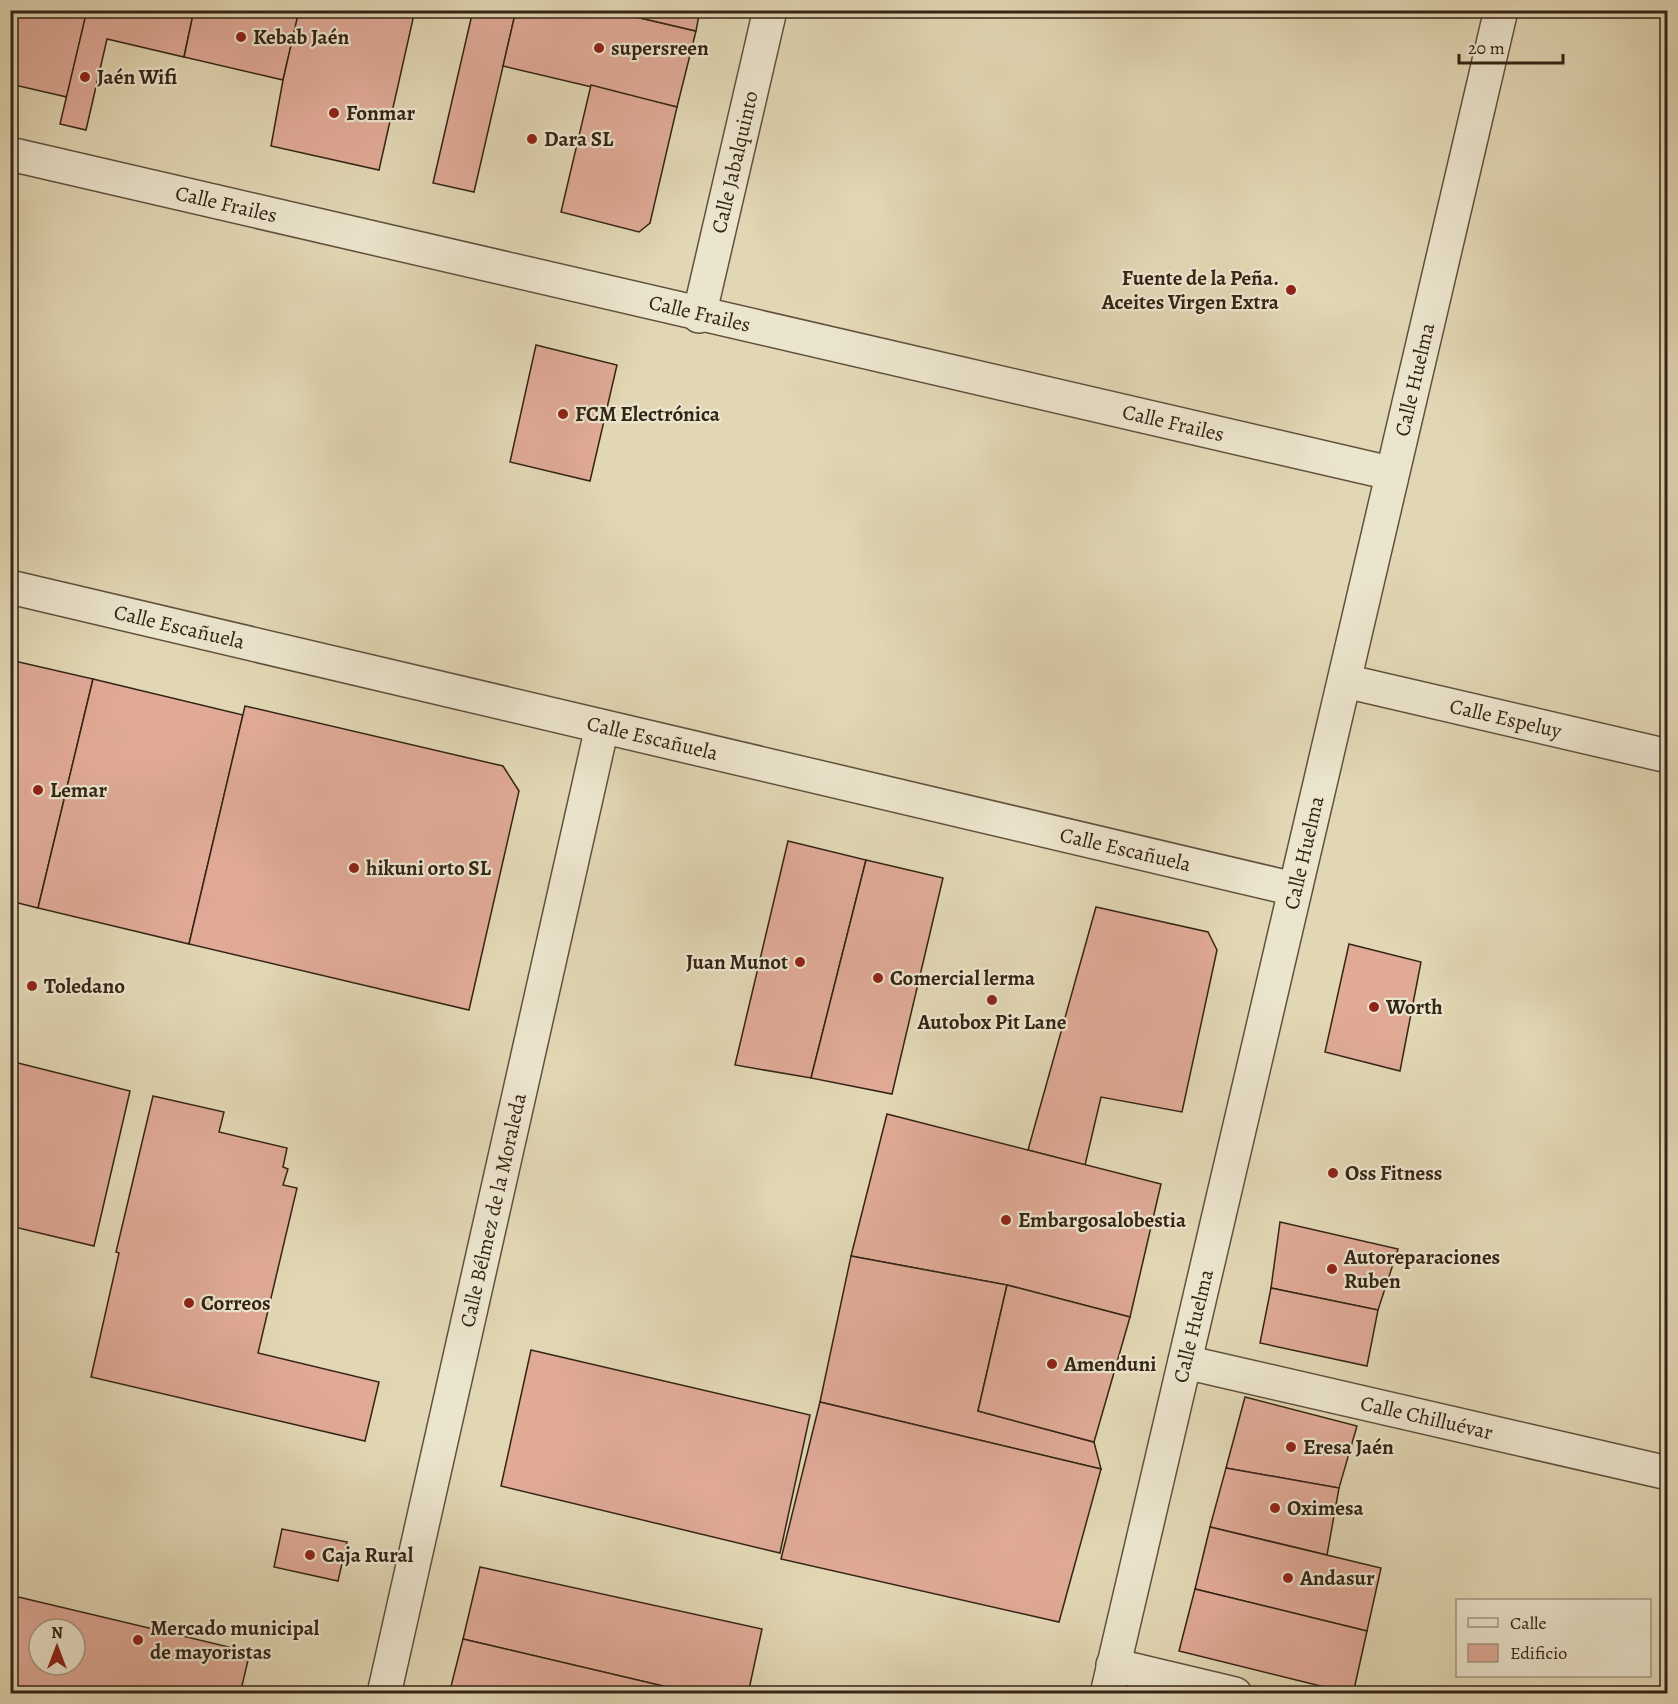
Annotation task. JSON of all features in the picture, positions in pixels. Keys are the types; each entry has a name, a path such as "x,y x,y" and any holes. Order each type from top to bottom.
{"street":[{"name":"Calle Jabalquinto","path":"699,316 770,10"},
{"name":"Calle Huelma","path":"1110,1679 1294,889 1345,681 1390,473 1501,10"},
{"name":"Calle Frailes","path":"10,154 699,316 1390,473"},
{"name":"Calle Escañuela","path":"10,587 1294,889"},
{"name":"Calle Espeluy","path":"1345,681 1668,756"},
{"name":"Calle Bélmez de la Moraleda","path":"384,1694 603,727"},
{"name":"Calle Chilluévar","path":"1185,1362 1668,1473"},
{"path":"1110,1679 1235,1694"}],"building":[{"path":"10,10 87,10 67,97 10,84"},
{"name":"Jaén Wifi","path":"87,10 194,10 184,57 107,39 86,130 60,124"},
{"name":"Kebab Jaén","path":"194,10 266,10 298,17 283,80 184,57"},
{"path":"266,10 299,10 298,17"},
{"name":"Fonmar","path":"299,10 415,10 379,170 271,146"},
{"path":"473,10 516,10 474,192 433,183"},
{"name":"supersreen","path":"516,10 606,10 696,31 677,107 503,66"},
{"path":"606,10 700,10 696,31"},
{"path":"591,85 677,107 650,223 639,232 561,212"},
{"path":"536,345 617,365 590,481 510,462"},
{"name":"Lemar","path":"10,660 93,679 38,908 10,901"},
{"path":"93,679 243,715 189,944 38,908"},
{"name":"hikuni orto SL","path":"245,706 503,766 519,791 469,1010 189,944"},
{"name":"Juan Munot","path":"788,841 866,860 811,1078 735,1065"},
{"name":"Comercial lerma","path":"866,860 943,878 892,1094 811,1078"},
{"path":"1096,907 1208,932 1217,950 1182,1112 1101,1097 1085,1165 1028,1150"},
{"name":"Worth","path":"1349,944 1421,962 1400,1071 1325,1052"},
{"path":"10,1061 130,1091 94,1246 10,1226"},
{"name":"Correos","path":"153,1096 224,1112 219,1132 287,1148 283,1167 288,1169 283,1185 297,1188 258,1353 379,1382 365,1441 91,1377 119,1253 116,1252"},
{"name":"Embargosalobestia","path":"887,1114 1161,1184 1130,1317 1007,1285 851,1256"},
{"name":"Autoreparaciones Ruben","path":"1280,1222 1398,1249 1378,1310 1271,1288"},
{"path":"851,1256 1007,1285 978,1411 1094,1442 1101,1469 820,1402"},
{"name":"Amenduni","path":"1007,1285 1130,1317 1094,1442 978,1411"},
{"path":"1271,1288 1378,1310 1367,1366 1260,1343"},
{"path":"531,1350 810,1415 780,1553 501,1486"},
{"name":"Eresa Jaén","path":"1245,1397 1357,1426 1339,1488 1226,1468"},
{"path":"820,1402 1101,1469 1059,1622 781,1559"},
{"name":"Oximesa","path":"1226,1468 1339,1488 1327,1555 1210,1527"},
{"name":"Andasur","path":"1210,1527 1381,1568 1367,1631 1195,1589"},
{"name":"Caja Rural","path":"282,1529 347,1542 338,1581 274,1567"},
{"path":"480,1567 762,1629 748,1694 697,1694 463,1639"},
{"path":"1195,1589 1367,1631 1353,1694 1179,1651"},
{"name":"Mercado municipal de mayoristas","path":"10,1595 250,1652 240,1694 10,1694"},
{"path":"463,1639 697,1694 449,1694"}],"place":[{"name":"Kebab Jaén","path":"241,37"},
{"name":"supersreen","path":"599,48"},
{"name":"Jaén Wifi","path":"85,77"},
{"name":"Fonmar","path":"334,113"},
{"name":"Dara SL","path":"532,139"},
{"name":"Fuente de la Peña. Aceites Virgen Extra","path":"1291,290"},
{"name":"FCM Electrónica","path":"563,414"},
{"name":"Lemar","path":"38,790"},
{"name":"hikuni orto SL","path":"354,868"},
{"name":"Juan Munot","path":"800,962"},
{"name":"Comercial lerma","path":"878,978"},
{"name":"Toledano","path":"32,986"},
{"name":"Autobox Pit Lane","path":"992,1000"},
{"name":"Worth","path":"1374,1007"},
{"name":"Oss Fitness","path":"1333,1173"},
{"name":"Embargosalobestia","path":"1006,1220"},
{"name":"Autoreparaciones Ruben","path":"1332,1269"},
{"name":"Correos","path":"189,1303"},
{"name":"Amenduni","path":"1052,1364"},
{"name":"Eresa Jaén","path":"1291,1447"},
{"name":"Oximesa","path":"1275,1508"},
{"name":"Caja Rural","path":"310,1555"},
{"name":"Andasur","path":"1288,1578"},
{"name":"Mercado municipal de mayoristas","path":"138,1640"}]}
